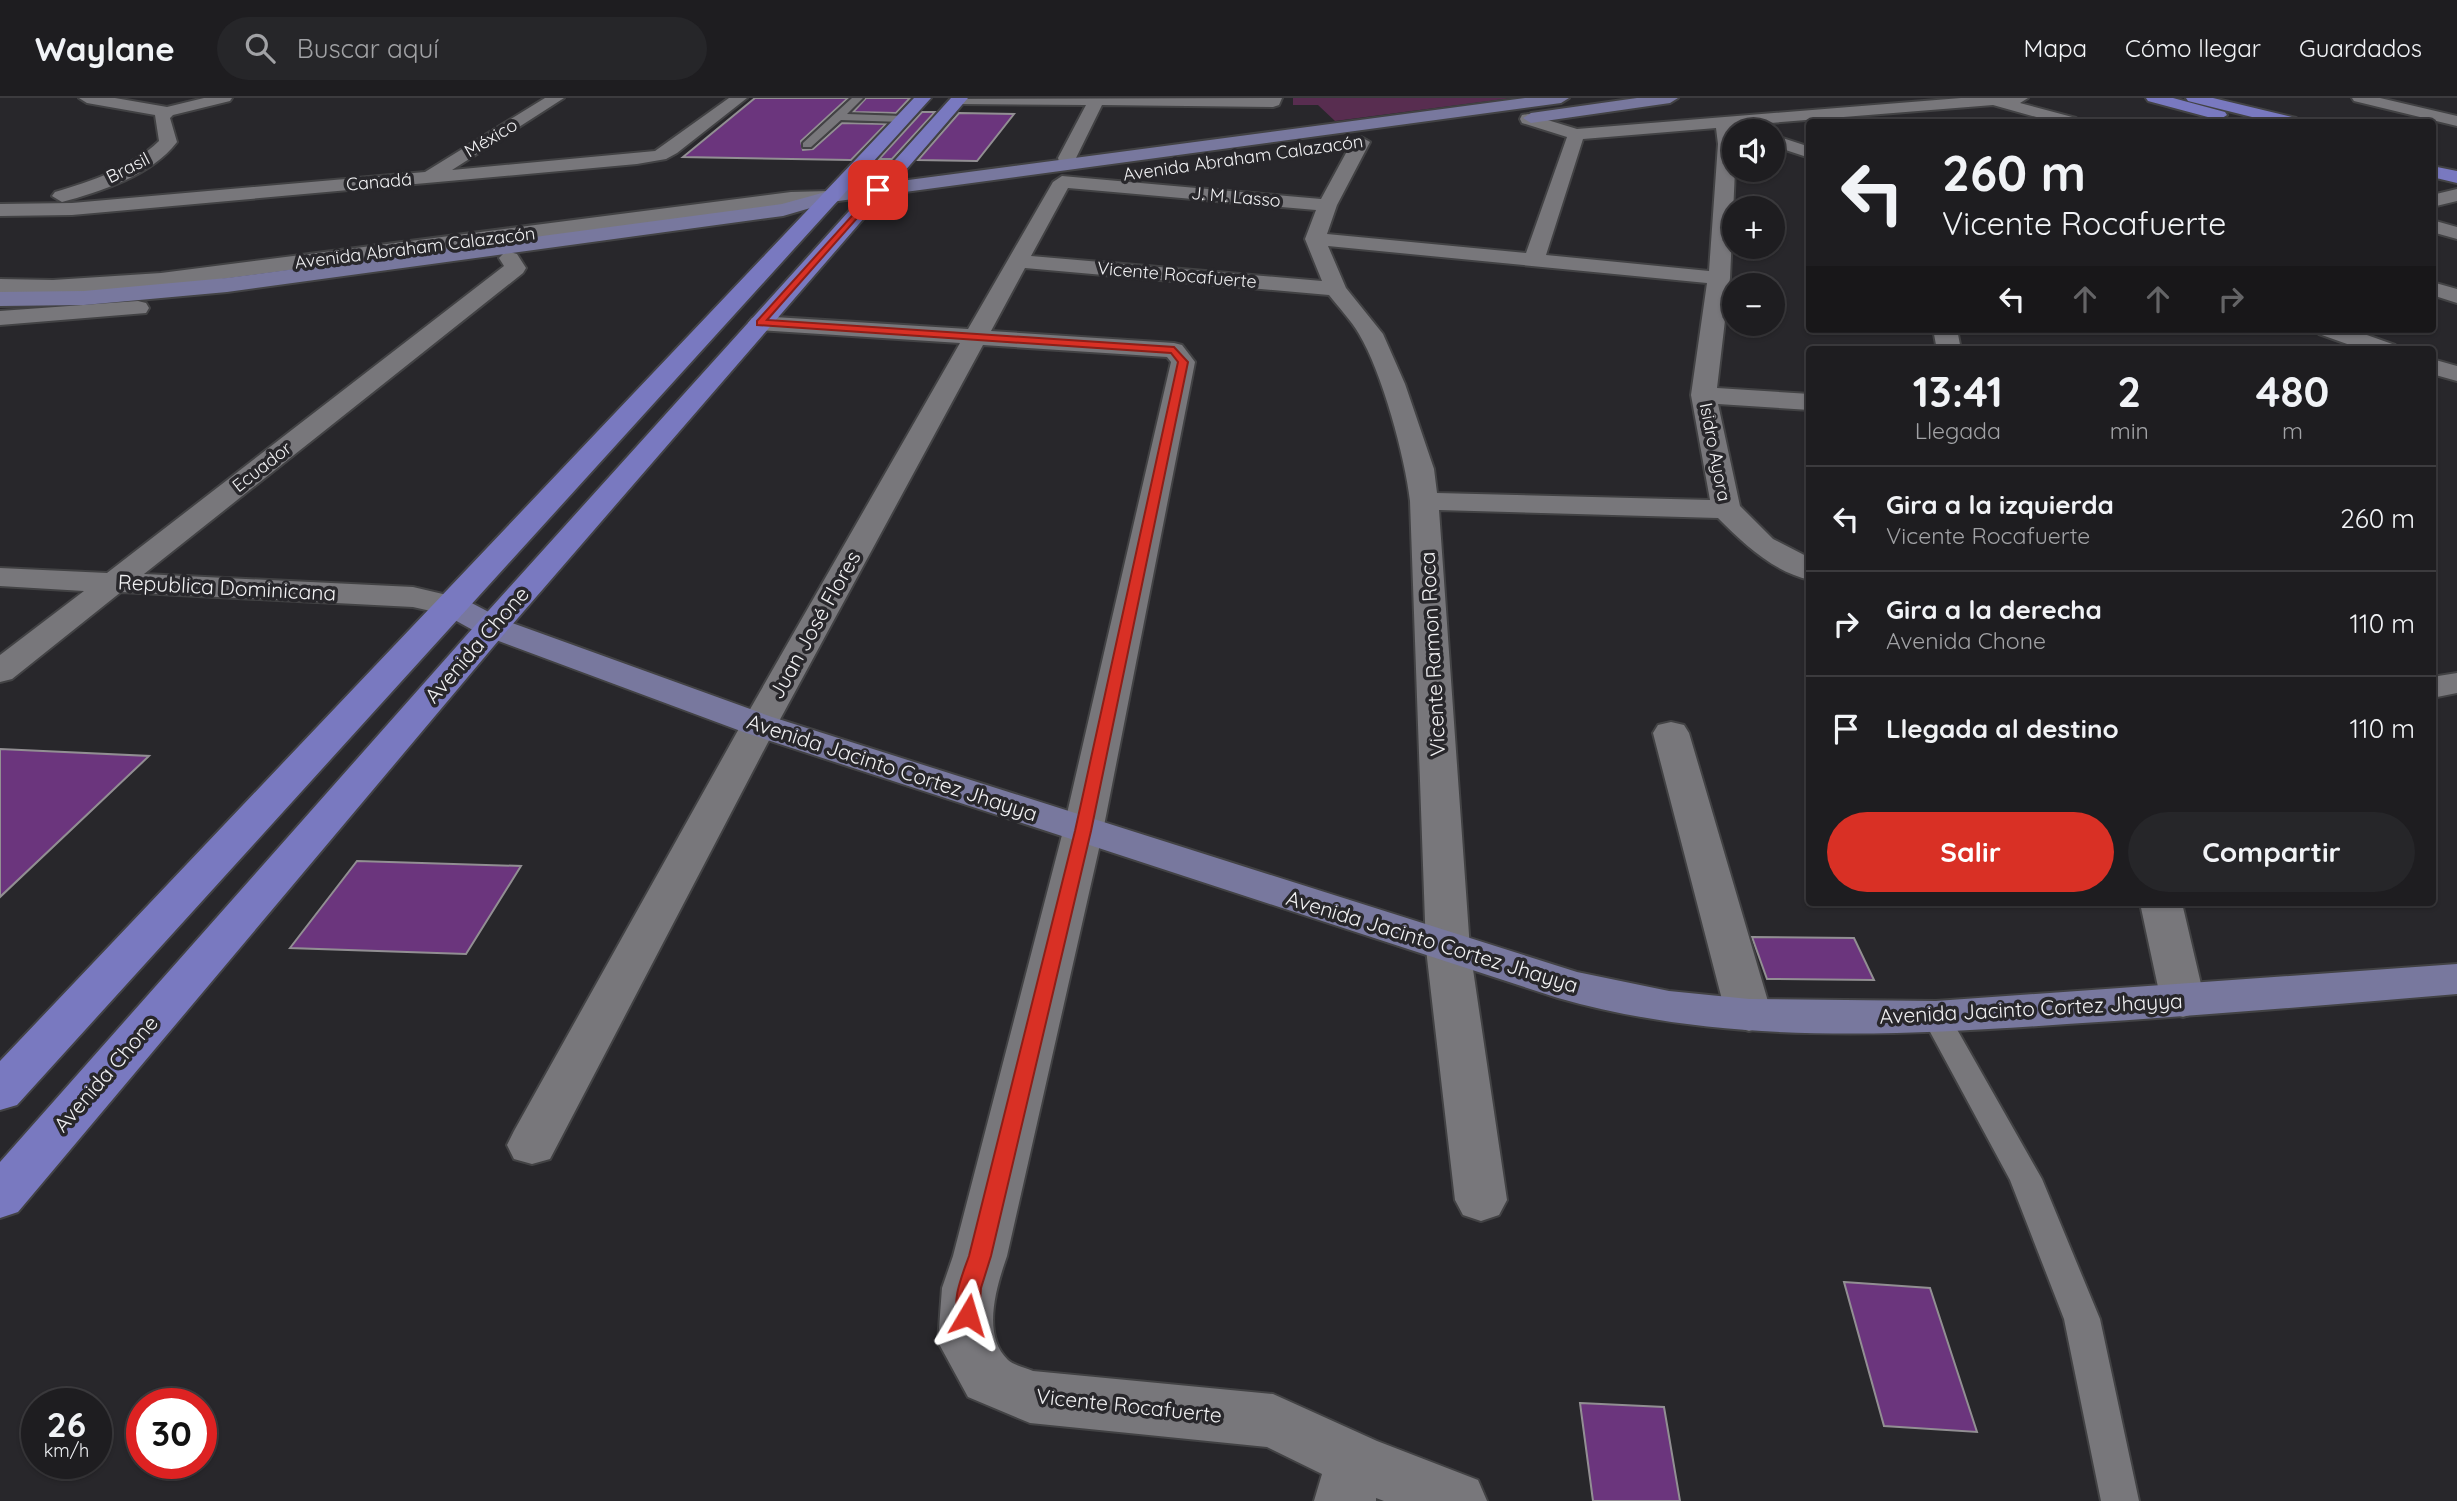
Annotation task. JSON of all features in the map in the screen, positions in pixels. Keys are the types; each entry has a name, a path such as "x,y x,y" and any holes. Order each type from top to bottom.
{"main road":[{"name":"Avenida Chone","path":"0,1092 923,98"},
{"name":"Avenida Chone","path":"0,1197 492,626 959,98"},
{"name":"Avenida Abraham Calazacón","path":"822,204 863,205 1560,98"},
{"name":"Avenida Abraham Calazacón","path":"0,299 84,298 227,285 783,210 822,204 878,190 1361,142 1670,98"},
{"path":"2154,98 2235,119"},
{"path":"2194,98 2278,119"},
{"path":"2436,160 2457,165"},
{"path":"2436,172 2457,177"},
{"name":"Avenida Jacinto Cortez Jhayya","path":"453,606 492,626 760,725 1448,949 1574,987 1669,1007 1749,1015 1936,1017 2183,1002 2457,979"}],"street":[{"path":"87,98 167,112 225,98"},
{"name":"México","path":"426,177 556,98"},
{"name":"Canadá","path":"8,209 72,209 660,155 739,98"},
{"path":"959,98 1273,102 1274,98"},
{"path":"1785,121 1861,111 2020,98"},
{"path":"2360,98 2451,117"},
{"name":"Juan José Flores","path":"532,1145 760,725 977,337 1065,173 1067,158 1097,99"},
{"path":"1993,100 2060,119"},
{"path":"1861,111 1888,119"},
{"name":"Brasil","path":"8,209 78,191 113,178 160,152 168,142 162,117 167,112"},
{"path":"1528,119 1576,134 1722,128"},
{"path":"1534,260 1576,134"},
{"path":"1361,142 1327,205 1315,239 1718,278"},
{"path":"1785,144 1806,152"},
{"name":"J. M. Lasso","path":"1065,173 1327,205"},
{"name":"Isidro Ayora","path":"1724,182 1718,278 1704,395 1726,509 1762,545 1806,569"},
{"path":"2436,200 2457,195"},
{"name":"Avenida Abraham Calazacón","path":"0,286 53,287 161,280 791,198 822,204"},
{"name":"Avenida Abraham Calazacón","path":"0,318 144,307 774,222 822,204"},
{"path":"2436,227 2457,233"},
{"name":"Vicente Ramon Roca","path":"1315,239 1336,289 1371,334 1392,384 1420,469 1424,501 1448,949 1481,1200"},
{"name":"Ecuador","path":"0,672 515,268 510,258"},
{"name":"Vicente Rocafuerte","path":"1018,261 1336,289"},
{"path":"2436,289 2457,296"},
{"name":"Vicente Rocafuerte","path":"760,323 1174,350 1183,362 1083,831 980,1256 969,1288 966,1342 988,1379 1030,1397 1273,1421 1350,1481 1457,1501"},
{"path":"2338,333 2376,346"},
{"path":"2436,367 2457,374"},
{"path":"1704,395 1806,402"},
{"path":"1424,501 1726,509"},
{"name":"Republica Dominicana","path":"0,577 413,597 453,606"},
{"path":"2436,687 2457,683"},
{"path":"1671,733 1749,1015"},
{"path":"2162,906 2183,1002"}],"lane":[{"path":"807,145 858,98"},
{"path":"838,117 903,118"},
{"path":"1936,1017 2026,1179 2082,1319 2120,1501"}],"shaded area":[{"path":"1293,98 1512,98 1335,121 1318,105 1293,105"}],"building":[{"path":"755,98 848,98 801,141 803,150 813,149 842,123 886,124 851,160 683,157"},
{"path":"866,98 910,98 896,113 853,112"},
{"path":"922,112 935,112 892,159 879,159"},
{"path":"959,113 1014,114 977,161 918,160"},
{"path":"0,749 149,756 0,897"},
{"path":"357,861 521,866 466,954 290,948"},
{"path":"1752,937 1854,938 1874,980 1767,979"},
{"path":"1844,1282 1930,1288 1977,1432 1884,1426"},
{"path":"1580,1403 1664,1407 1680,1501 1593,1501"}],"route":[{"path":"878,190 760,323 1174,350 1183,362 1083,831 980,1256 969,1288 968,1315"}]}
